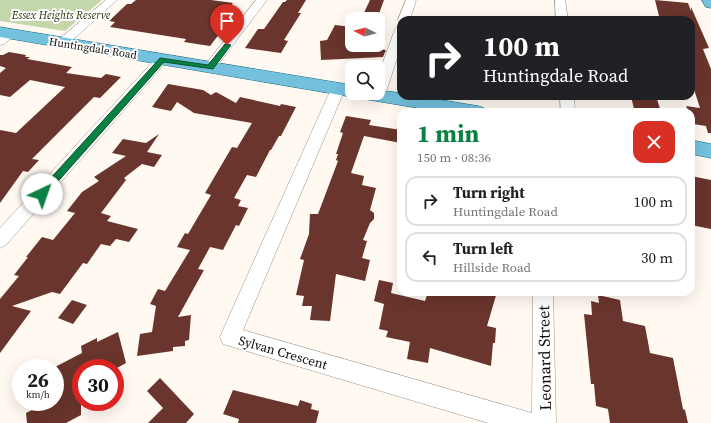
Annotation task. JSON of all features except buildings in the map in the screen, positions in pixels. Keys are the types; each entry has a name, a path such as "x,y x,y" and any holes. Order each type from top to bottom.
{"main road":[{"path":"709,0 711,4"},
{"name":"Huntingdale Road","path":"3,36 62,43 345,90"},
{"path":"385,96 397,98"},
{"path":"407,100 454,108"},
{"path":"695,148 711,151"}],"street":[{"path":"62,43 112,0"},
{"path":"210,67 262,0"},
{"path":"405,16 411,0"},
{"path":"560,0 562,16"},
{"path":"385,64 397,38"},
{"path":"0,240 162,60"},
{"name":"Sylvan Crescent","path":"345,90 230,337 528,423"},
{"name":"Leonard Street","path":"543,296 544,423"}],"green space":[{"name":"Essex Heights Reserve","path":"0,0 102,0 65,31 0,21"}],"route":[{"path":"42,194 162,60 210,67 227,45"}]}
